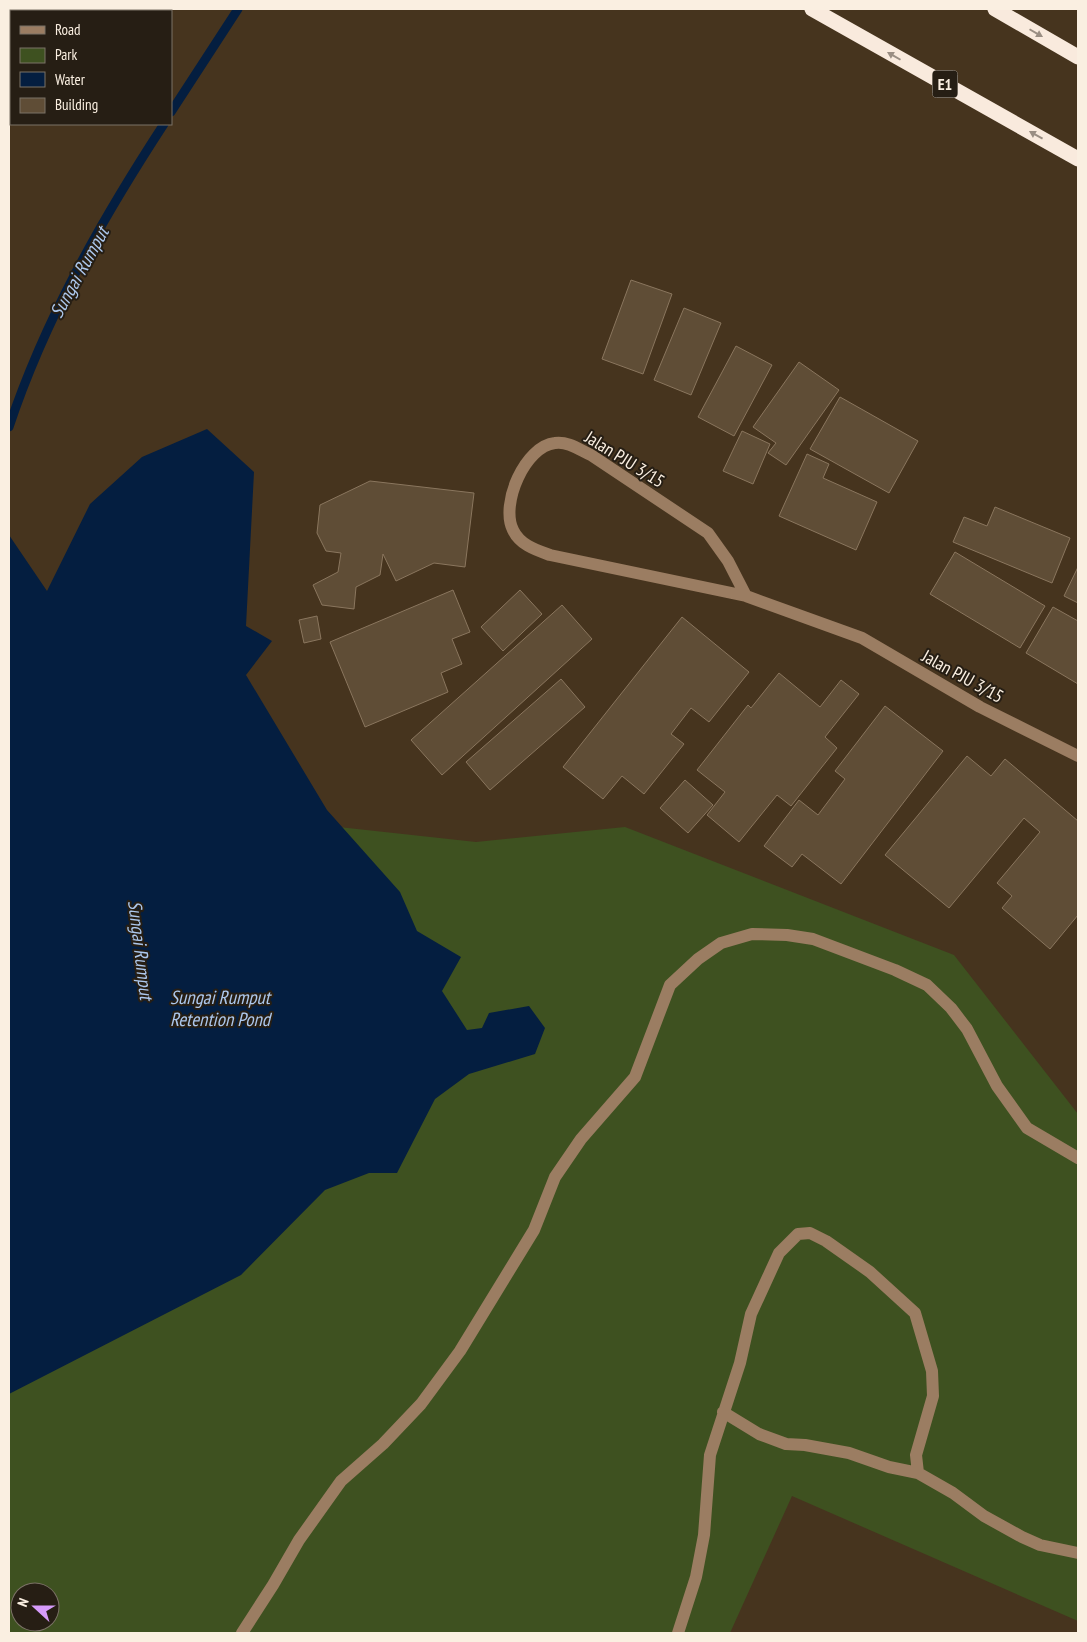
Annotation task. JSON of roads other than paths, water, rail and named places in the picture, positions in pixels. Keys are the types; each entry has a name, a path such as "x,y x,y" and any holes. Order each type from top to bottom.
{"highway":[{"name":"E1","path":"812,9 1078,159"},
{"path":"995,9 1078,57"}],"street":[{"name":"Jalan PJU 3/15","path":"746,596 728,561 708,534 591,455 572,445 557,442 544,445 524,466 514,490 509,511 513,530 526,546 550,555 746,596 862,638 980,707 1078,756"},
{"path":"242,1633 273,1586 299,1540 341,1480 383,1444 421,1404 460,1351 534,1230 555,1177 581,1139 635,1077 670,986 698,959 721,943 752,934 787,935 813,940 896,970 927,985 950,1008 967,1029 997,1086 1027,1128 1078,1158"},
{"path":"678,1633 696,1577 704,1535 710,1455 740,1363 751,1314 770,1268 779,1253 798,1234 810,1233 826,1241 870,1272 906,1303 917,1318 932,1371 933,1396 916,1455 918,1473"},
{"path":"723,1412 759,1434 786,1444 805,1445 849,1453 889,1467 918,1473 953,1493 984,1516 1022,1537 1040,1545 1078,1553"}],"water":[{"name":"Sungai Rumput Retention Pond","path":"207,429 254,472 246,626 272,641 246,675 327,810 400,892 417,931 461,957 442,991 467,1030 482,1028 489,1013 529,1006 545,1028 535,1054 469,1074 435,1099 397,1173 369,1173 325,1190 241,1275 9,1394 9,535 47,591 90,504 142,457"}],"waterway":[{"name":"Sungai Rumput","path":"172,110 238,9"},
{"name":"Sungai Rumput","path":"9,427 40,347 77,271 97,233 163,125"}]}
